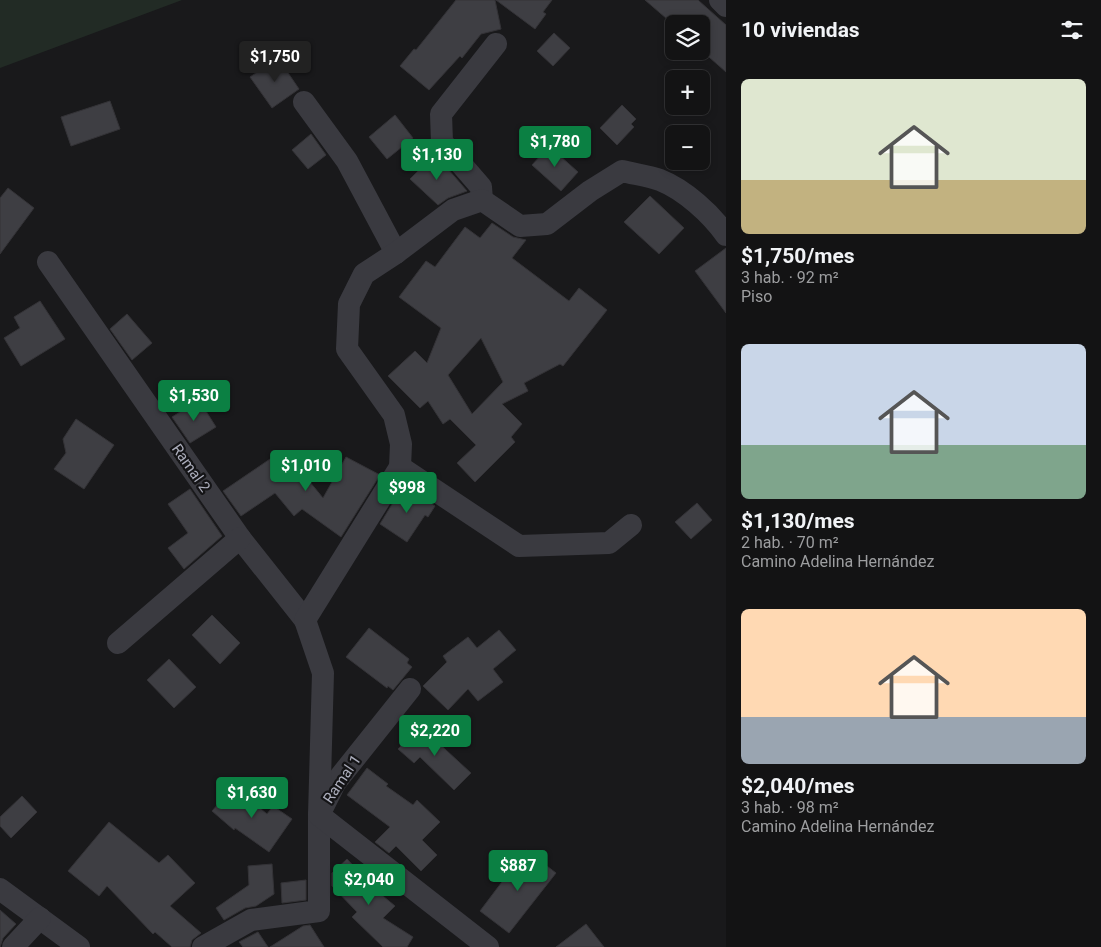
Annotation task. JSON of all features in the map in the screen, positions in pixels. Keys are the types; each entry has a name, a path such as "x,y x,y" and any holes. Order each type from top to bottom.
{"street":[{"path":"720,0 726,6"},
{"path":"482,200 481,187 442,142 441,114 496,44"},
{"path":"304,102 347,160 396,254"},
{"path":"482,200 520,226 547,224 590,191 622,171 661,180 690,197 718,224 726,235"},
{"path":"305,620 400,467 401,444 394,415 347,349 349,304 364,274 396,254 453,210 482,200"},
{"name":"Ramal 2","path":"48,262 240,538 305,620 323,673 319,815"},
{"path":"400,467 519,546 609,543 631,526"},
{"path":"118,643 240,538"},
{"name":"Ramal 1","path":"203,947 251,920 319,911 319,815 335,783 410,689"},
{"path":"319,815 488,947"},
{"path":"0,889 79,947"},
{"path":"13,947 40,918"}],"shaded area":[{"path":"0,0 182,0 0,68"}],"building":[{"path":"456,0 495,0 501,29 481,34 462,58 460,56 429,90 400,66 414,49 416,50"},
{"path":"496,0 552,0 543,12 546,14 535,29"},
{"path":"645,0 698,0 726,25 726,72 710,58 710,15 665,15 665,17"},
{"path":"554,33 570,48 553,66 537,51"},
{"path":"278,58 299,89 272,108 250,77"},
{"path":"110,101 120,129 71,146 61,117"},
{"path":"622,105 636,119 631,124 634,127 617,145 600,128"},
{"path":"395,115 413,138 387,159 369,137"},
{"path":"311,134 326,155 308,169 292,150"},
{"path":"549,146 578,172 561,191 532,165"},
{"path":"435,154 467,191 448,198 438,205 410,179"},
{"path":"8,188 34,208 0,254 0,198"},
{"path":"650,196 684,228 659,254 624,222"},
{"path":"492,223 513,237 526,240 512,258 569,301 579,288 607,310 563,366 560,364 524,383 528,391 502,404 522,424 511,437 515,442 475,482 457,463 476,445 450,419 443,424 428,401 420,408 388,376 415,351 427,363 441,328 399,297 426,261 435,267 465,227 480,238","holes":["481,338 503,382 472,414 448,375"]},
{"path":"726,248 726,313 695,271"},
{"path":"40,301 65,339 21,366 4,338 20,328 14,317"},
{"path":"127,314 152,343 132,360 110,329"},
{"path":"199,400 216,427 190,443 172,417"},
{"path":"76,419 114,445 84,489 54,469 66,453 63,439"},
{"path":"273,457 285,474 296,465 323,498 346,457 380,475 341,537 302,509 294,516 275,493 241,516 223,491"},
{"path":"402,488 406,490 407,488 435,506 428,517 425,515 407,542 380,524"},
{"path":"190,489 222,536 184,569 168,548 188,533 168,504"},
{"path":"697,503 712,520 691,539 675,522"},
{"path":"212,615 240,643 220,664 192,635"},
{"path":"369,628 409,659 407,663 412,667 393,690 388,686 387,688 346,657"},
{"path":"499,630 516,650 493,669 503,682 478,701 468,689 448,710 423,686 447,662 443,656 468,637 477,648"},
{"path":"169,659 196,687 174,708 147,680"},
{"path":"420,726 471,773 454,790 420,757 414,763 398,749"},
{"path":"367,768 388,784 386,786 413,805 417,800 440,822 422,840 437,855 421,871 396,846 389,853 375,842 390,827 347,795"},
{"path":"234,786 267,814 273,806 292,819 269,852 235,828 234,830 212,811"},
{"path":"22,796 37,812 11,838 0,826 0,817"},
{"path":"109,822 159,863 168,855 195,883 170,906 201,933 192,940 190,947 172,947 155,932 153,934 107,886 99,896 68,871"},
{"path":"526,850 556,873 509,933 480,911"},
{"path":"347,859 377,891 395,906 383,918 413,937 407,947 383,947 352,917 357,912 332,886 332,873"},
{"path":"272,864 274,894 256,906 245,908 224,920 216,908 249,885 248,866"},
{"path":"306,880 306,900 282,903 281,883"},
{"path":"0,910 16,924 3,938 0,947"},
{"path":"586,924 604,947 556,947"},
{"path":"310,925 324,947 270,947 303,926"},
{"path":"258,932 268,947 243,947 239,942"}]}
